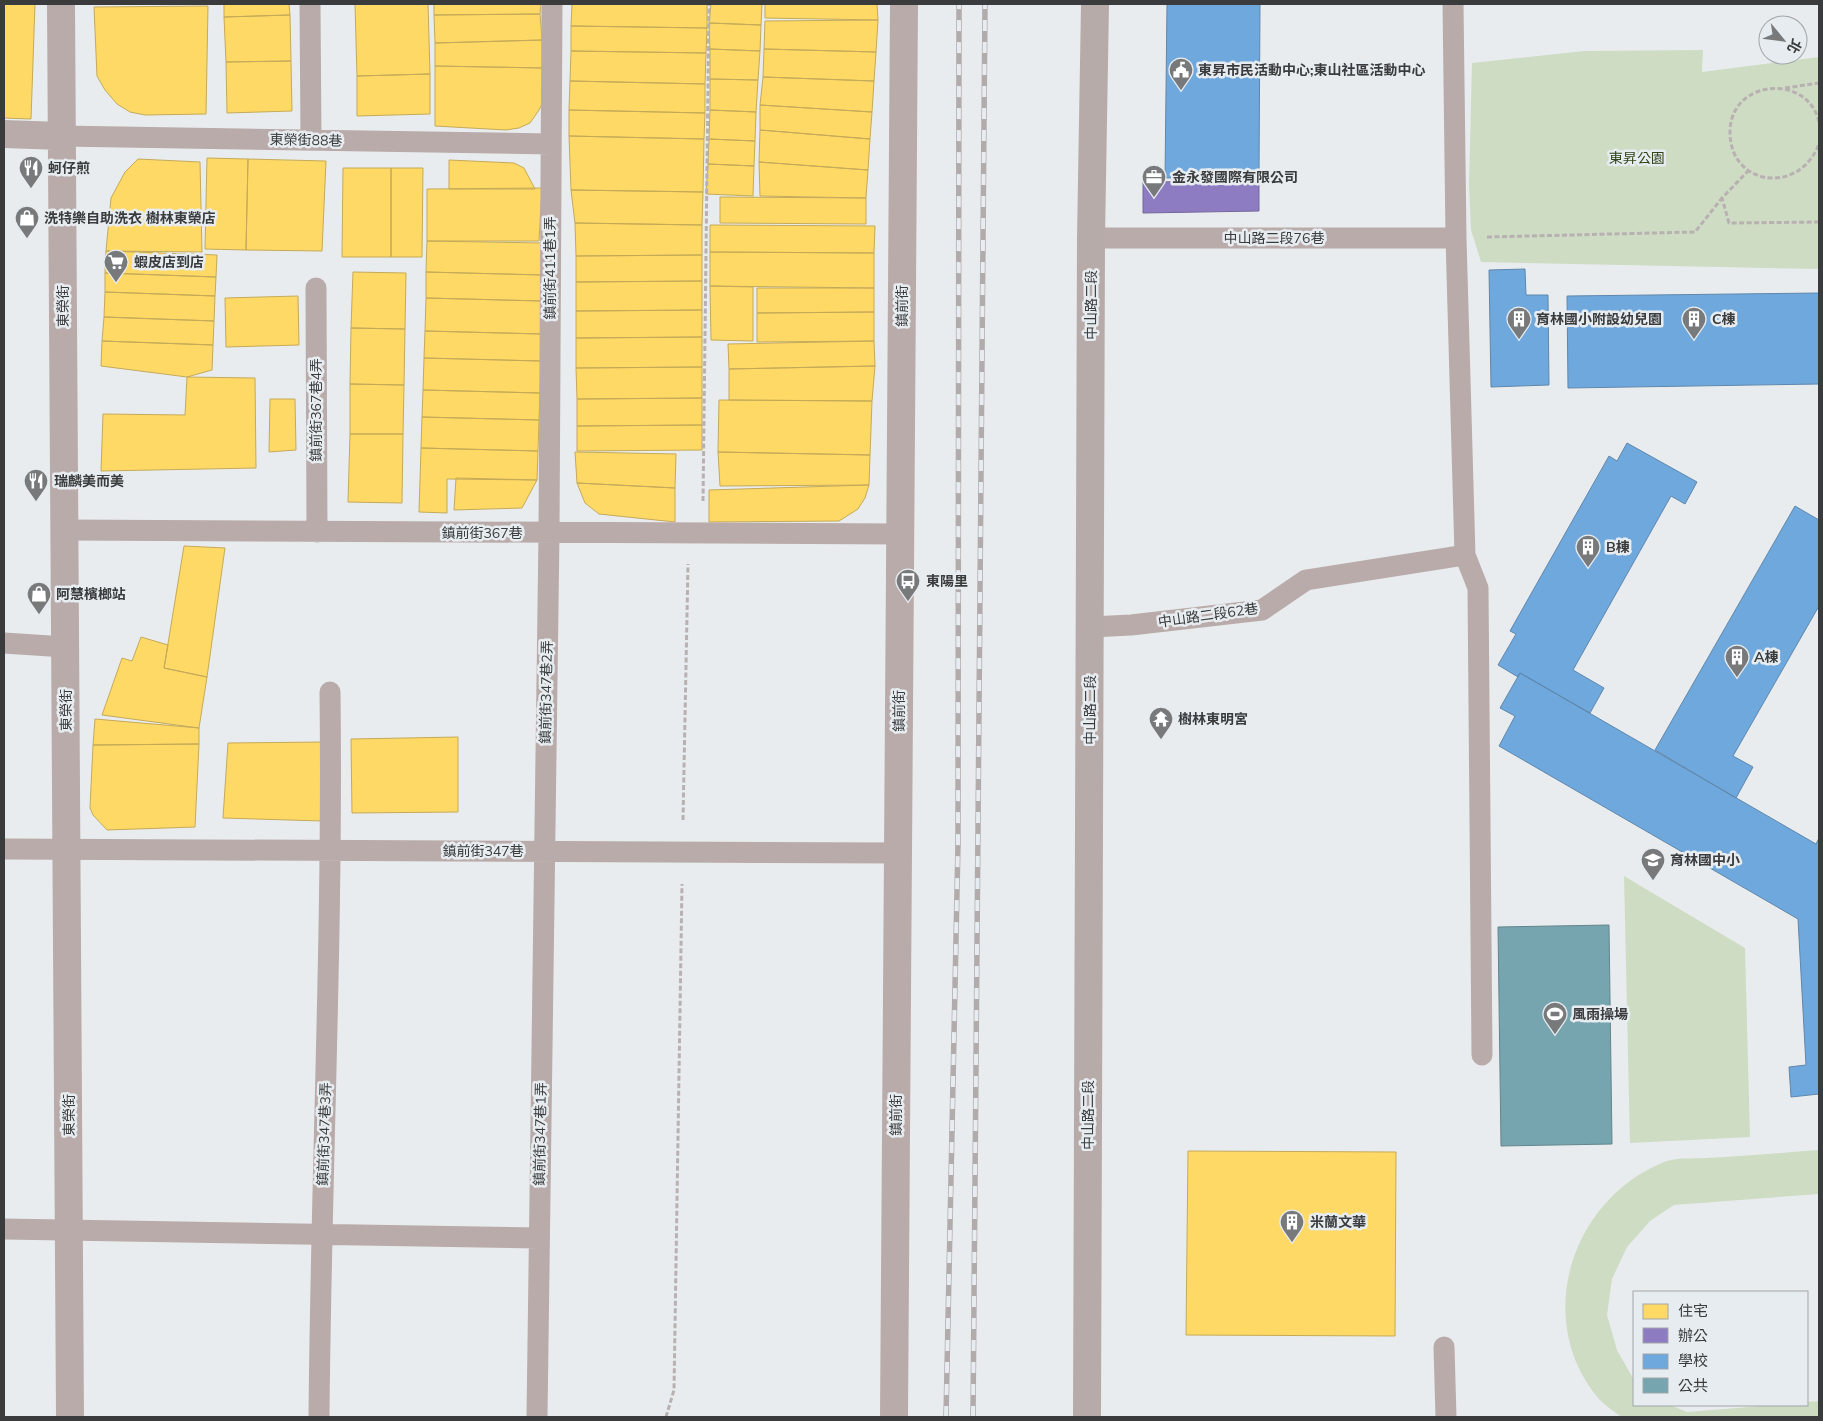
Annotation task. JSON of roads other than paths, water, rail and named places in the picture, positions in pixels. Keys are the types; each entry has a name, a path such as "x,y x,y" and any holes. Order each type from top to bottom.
{"main road":[{"name":"中山路二段","path":"1087,1417 1091,238 1095,4"}],"street":[{"name":"東榮街","path":"61,4 70,1417"},
{"name":"鎮前街","path":"894,1417 904,4"},
{"path":"4,134 61,136"}],"lane":[{"path":"310,4 311,140"},
{"name":"鎮前街411巷1弄","path":"549,533 552,4"},
{"path":"1453,4 1456,238 1465,555 1478,588 1482,1055"},
{"name":"東榮街88巷","path":"61,136 551,144"},
{"name":"中山路二段76巷","path":"1091,238 1456,238"},
{"name":"鎮前街367巷4弄","path":"316,288 317,532"},
{"name":"鎮前街367巷","path":"64,530 900,534"},
{"name":"鎮前街347巷2弄","path":"543,851 549,533"},
{"name":"中山路二段62巷","path":"1090,627 1131,625 1262,610 1306,580 1465,555"},
{"path":"4,643 66,647"},
{"name":"鎮前街347巷3弄","path":"319,1417 321,1234 332,850 330,692"},
{"name":"鎮前街347巷","path":"4,850 898,853"},
{"name":"鎮前街347巷1弄","path":"537,1417 543,851"},
{"path":"4,1229 539,1238"},
{"path":"1444,1347 1446,1417"}],"railway":[{"path":"946,1417 958,844 959,4"},
{"path":"973,1417 985,4"}],"place":[{"name":"東昇市民活動中心;東山社區活動中心","path":"1181,91"},
{"name":"蚵仔煎","path":"31,189"},
{"name":"金永發國際有限公司","path":"1154,198"},
{"name":"洗特樂自助洗衣 樹林東榮店","path":"27,239"},
{"name":"蝦皮店到店","path":"116,283"},
{"name":"育林國小附設幼兒園","path":"1519,340"},
{"name":"C棟","path":"1694,340"},
{"name":"瑞麟美而美","path":"36,502"},
{"name":"B棟","path":"1588,568"},
{"name":"東陽里","path":"908,602"},
{"name":"阿慧檳榔站","path":"39,615"},
{"name":"A棟","path":"1737,678"},
{"name":"樹林東明宮","path":"1161,740"},
{"name":"育林國中小","path":"1653,881"},
{"name":"風雨操場","path":"1555,1035"},
{"name":"米蘭文華","path":"1292,1243"}],"park label":[{"name":"東昇公園","path":"1637,158"}]}
